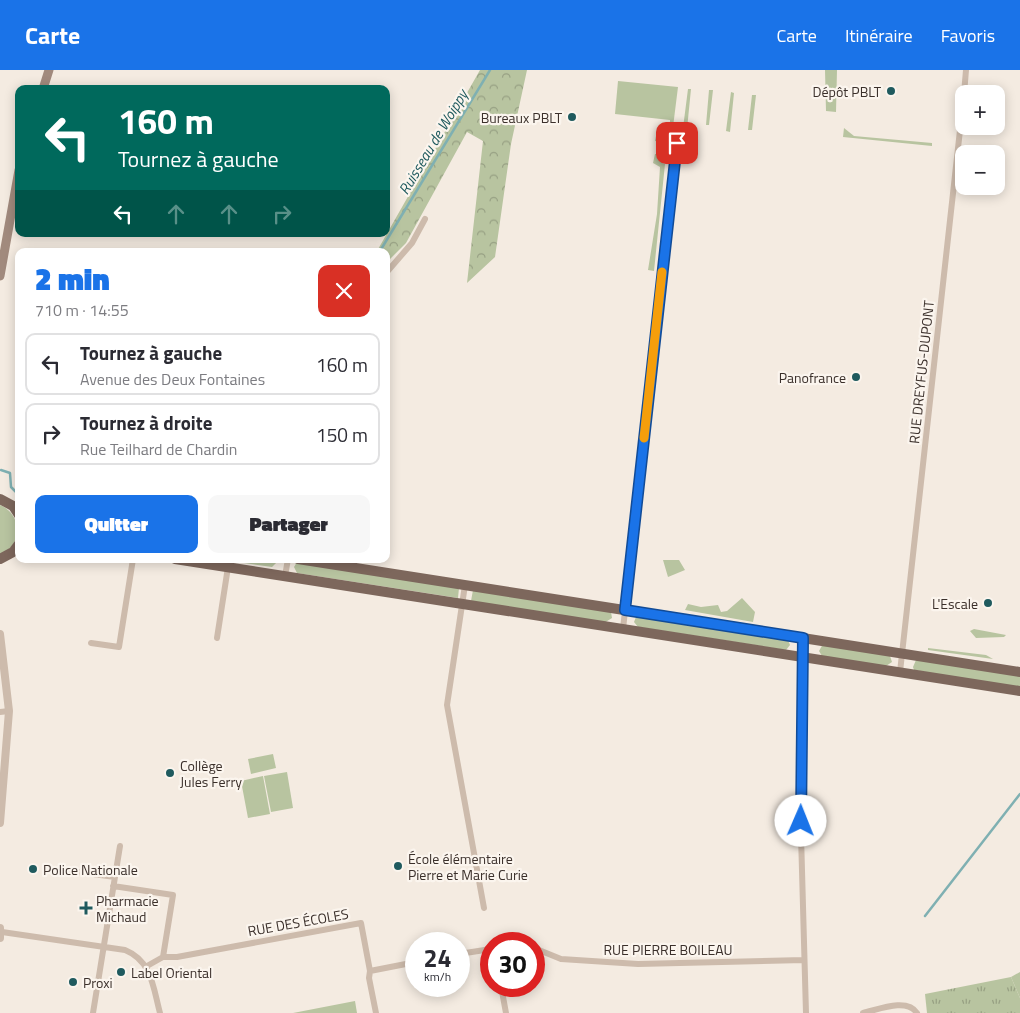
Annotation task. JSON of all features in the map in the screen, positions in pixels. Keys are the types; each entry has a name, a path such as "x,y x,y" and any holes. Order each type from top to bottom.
{"main road":[{"path":"44,85 49,70"},
{"path":"0,276 15,192"},
{"path":"1,498 15,509"},
{"path":"1,561 15,549"},
{"path":"202,563 1020,691"},
{"path":"324,563 1020,672"}],"street":[{"name":"RUE DREYFUS-DUPONT","path":"965,85 966,70"},
{"name":"RUE DREYFUS-DUPONT","path":"900,672 959,135"},
{"path":"623,629 677,143"},
{"path":"390,268 412,243 426,218"},
{"path":"92,642 119,647 132,563"},
{"path":"285,576 287,563"},
{"path":"217,638 228,567"},
{"path":"465,585 446,705 484,908"},
{"path":"0,634 9,711 0,823"},
{"path":"803,638 801,834 806,1013"},
{"path":"0,712 9,711"},
{"path":"94,1013 120,846"},
{"path":"71,871 115,877"},
{"path":"113,886 173,895 163,957"},
{"name":"RUE DES ÉCOLES","path":"147,966 163,957 177,957 361,924 370,971"},
{"path":"0,932 103,946 133,953 141,958 147,966 160,1013"},
{"name":"RUE PIERRE BOILEAU","path":"545,952 561,959 638,964 804,960"},
{"path":"376,1013 369,978 370,971 405,964"},
{"path":"504,997 506,1013"},
{"path":"863,1013 904,1005 911,1007 917,1013"}],"green space":[{"path":"480,70 527,70 511,144 495,257 467,283 483,141 467,132 406,243 390,259 390,248 379,248 385,237 390,237 390,228"},
{"path":"825,70 837,70 836,112 826,111"},
{"path":"618,81 678,87 673,127 670,127 670,120 615,114"},
{"path":"688,89 691,89 687,129 683,128"},
{"path":"709,90 713,90 709,125 706,125"},
{"path":"731,92 734,93 730,132 726,131"},
{"path":"752,95 756,95 752,130 748,130"},
{"path":"844,128 854,136 932,143 932,146 843,137"},
{"path":"656,136 664,137 668,141 666,158 663,158 662,163 665,164 654,271 648,270 657,214 660,167 653,163 655,154 660,154 661,142 655,141"},
{"path":"0,505 13,515 15,520 15,539 8,550 0,554"},
{"path":"663,560 679,560 685,570 668,577"},
{"path":"244,563 276,563 272,567"},
{"path":"296,563 303,563 459,588 458,598 297,573 294,567"},
{"path":"473,590 611,612 612,618 604,623 471,601"},
{"path":"742,598 755,612 753,622 685,610 688,604 701,607 718,605 721,612 727,611"},
{"path":"636,617 788,640 790,645 786,650 638,627 634,622"},
{"path":"974,629 1006,635 1004,637 976,638 970,631"},
{"path":"823,644 890,656 892,662 886,666 822,656 819,651"},
{"path":"928,648 986,655 993,659 928,650"},
{"path":"916,660 1020,675 1020,688 914,670 913,667"},
{"path":"273,754 276,768 251,774 248,759"},
{"path":"287,772 293,808 271,812 264,776"},
{"path":"263,776 270,814 248,818 241,781"},
{"path":"1020,972 1020,998 1011,977"},
{"path":"1011,977 1020,998 1020,1013 927,1013 925,994"},
{"path":"355,1001 357,1013 293,1013"}],"waterway":[{"name":"Ruisseau de Woippy","path":"390,235 490,70"},
{"name":"Ruisseau de Woippy","path":"382,248 389,237"},
{"name":"Ruisseau de Woippy","path":"1,470 10,473 11,487 15,491"},
{"path":"925,916 1020,794"}],"slow traffic":[{"path":"644,438 662,272"}],"place":[{"name":"Dépôt PBLT","path":"891,91"},
{"name":"Bureaux PBLT","path":"572,117"},
{"name":"Panofrance","path":"856,377"},
{"name":"L'Escale","path":"988,603"},
{"name":"Collège Jules Ferry","path":"170,773"},
{"name":"École élémentaire Pierre et Marie Curie","path":"398,866"},
{"name":"Police Nationale","path":"33,869"},
{"name":"Pharmacie Michaud","path":"86,908"},
{"name":"Label Oriental","path":"121,972"},
{"name":"Proxi","path":"73,982"}],"route":[{"path":"677,143 625,610 803,638 801,821"}]}
